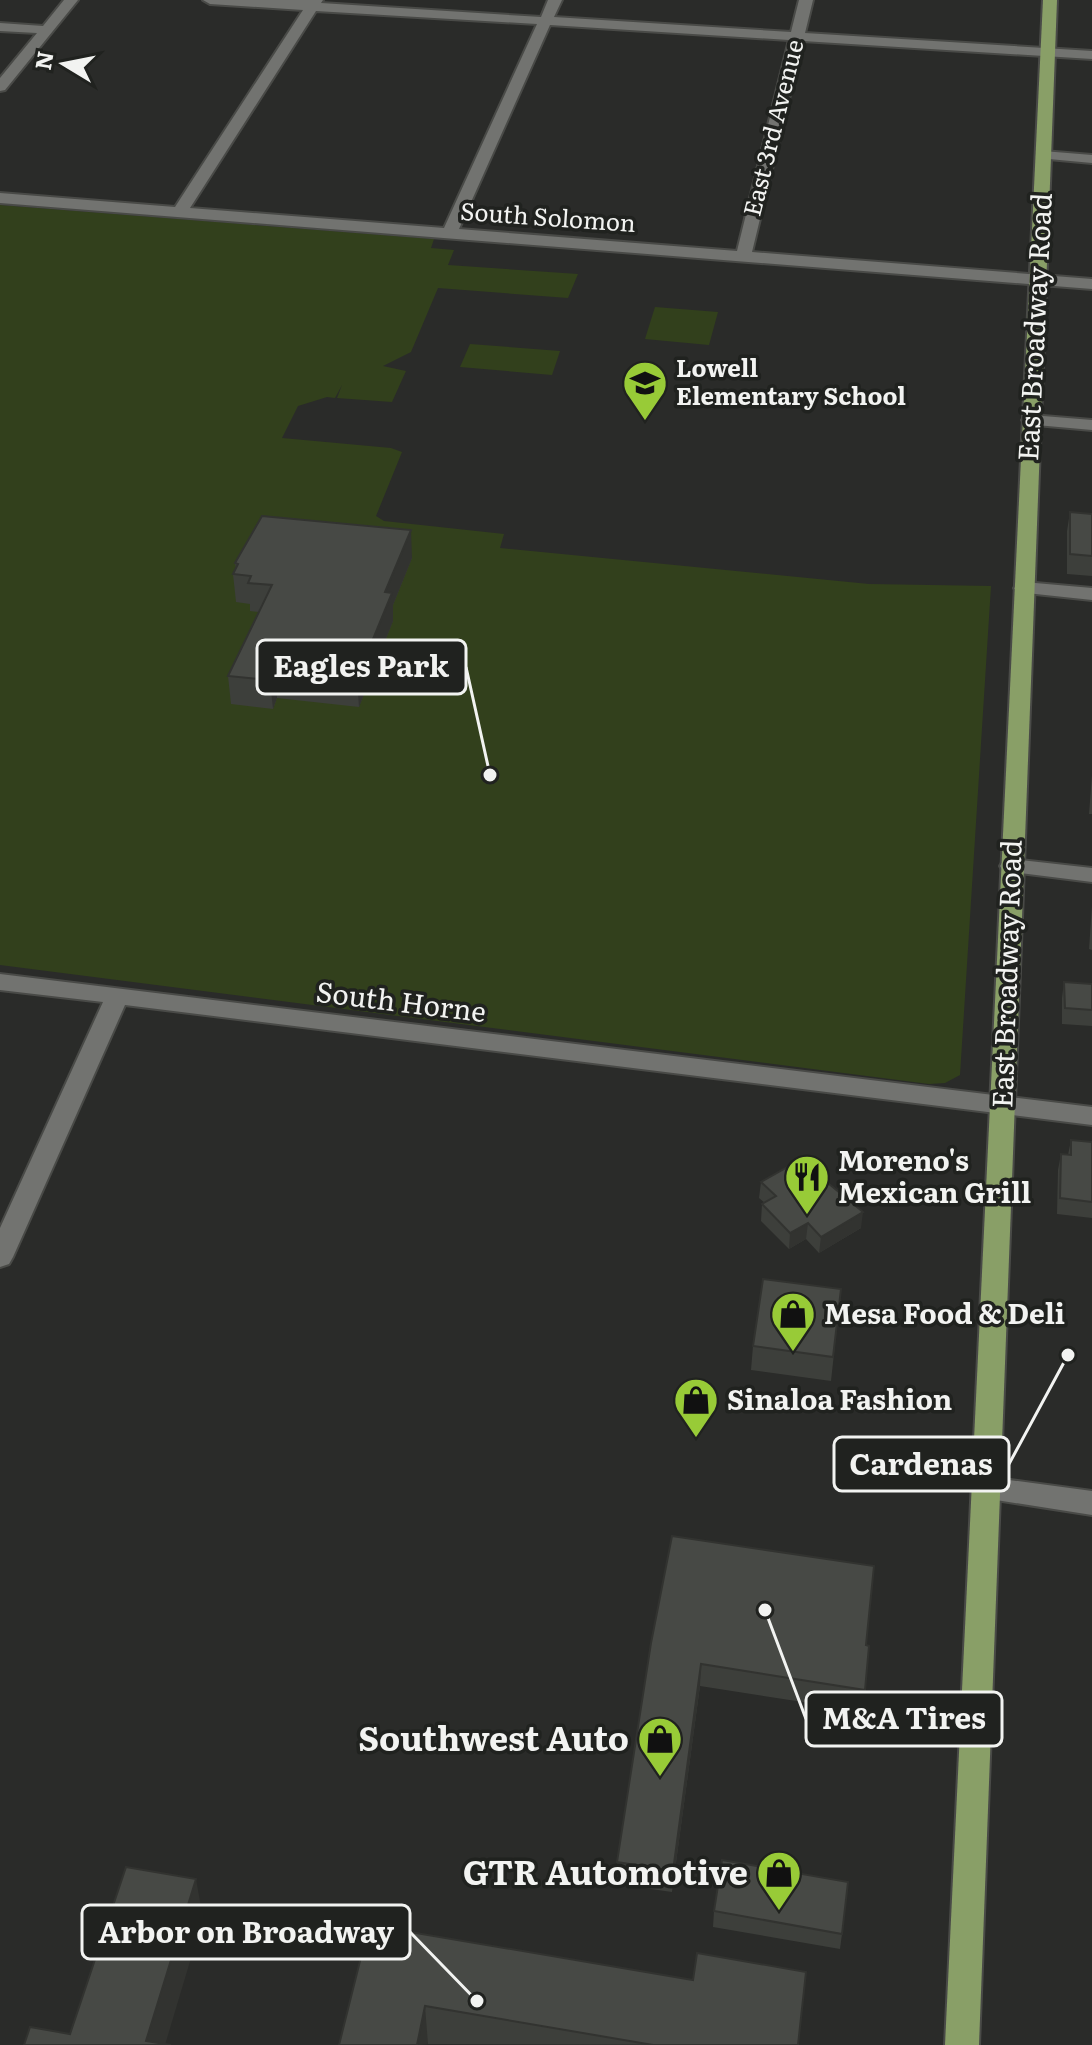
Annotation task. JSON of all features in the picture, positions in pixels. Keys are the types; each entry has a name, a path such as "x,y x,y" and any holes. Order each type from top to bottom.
{"main road":[{"name":"East Broadway Road","path":"962,2045 1050,0"}],"street":[{"path":"0,87 71,0"},
{"path":"210,0 313,3 1092,55"},
{"path":"449,234 555,0"},
{"name":"East 3rd Avenue","path":"743,257 806,0"},
{"path":"179,213 313,3"},
{"path":"0,27 47,30"},
{"path":"1043,155 1092,159"},
{"name":"South Solomon","path":"0,198 1092,284"},
{"path":"1031,420 1092,425"},
{"path":"1024,588 1092,594"},
{"path":"1011,866 1092,875"},
{"name":"South Horne","path":"0,982 1001,1105"},
{"path":"0,1257 117,997"},
{"path":"1001,1105 1092,1116"},
{"path":"987,1489 1092,1503"}],"green space":[{"path":"0,205 434,239 431,248 454,250 448,265 578,274 568,298 438,288 411,352 383,366 406,371 392,402 337,398 342,385 335,398 327,397 298,406 282,438 391,448 402,452 376,516 384,521 504,534 500,548 869,584 991,586 960,1075 945,1083 929,1084 0,965"},
{"path":"655,307 718,312 709,345 645,339"},
{"path":"470,344 560,351 552,375 460,367"}],"building":[{"path":"1070,512 1092,514 1092,556 1070,554"},
{"path":"262,516 411,530 385,592 392,593 357,678 275,669 270,680 228,676 272,585 248,583 251,576 233,574 238,564 235,563"},
{"path":"1064,982 1092,984 1092,1010 1065,1008"},
{"path":"1071,1140 1092,1142 1092,1202 1060,1198 1061,1154 1071,1155"},
{"name":"Moreno's Mexican Grill","path":"800,1160 863,1212 821,1237 808,1223 790,1233 762,1204 776,1196 761,1182"},
{"name":"Mesa Food & Deli","path":"763,1279 841,1289 833,1357 753,1346"},
{"path":"672,1536 874,1566 865,1690 701,1664 673,1871 617,1862 651,1643"},
{"name":"GTR Automotive","path":"722,1860 848,1882 842,1934 714,1911"},
{"path":"126,1867 196,1879 146,2041 171,2045 24,2045 30,2027 70,2034"},
{"path":"369,1925 693,1980 697,1953 806,1972 798,2045 653,2045 425,2006 417,2045 339,2045"}],"place":[{"name":"Lowell Elementary School","path":"645,422"},
{"name":"Eagles Park","path":"490,775"},
{"name":"Moreno's Mexican Grill","path":"807,1216"},
{"name":"Mesa Food & Deli","path":"793,1353"},
{"name":"Cardenas","path":"1068,1355"},
{"name":"Sinaloa Fashion","path":"696,1439"},
{"name":"M&A Tires","path":"765,1610"},
{"name":"Southwest Auto","path":"660,1778"},
{"name":"GTR Automotive","path":"779,1912"},
{"name":"Arbor on Broadway","path":"477,2001"}]}
